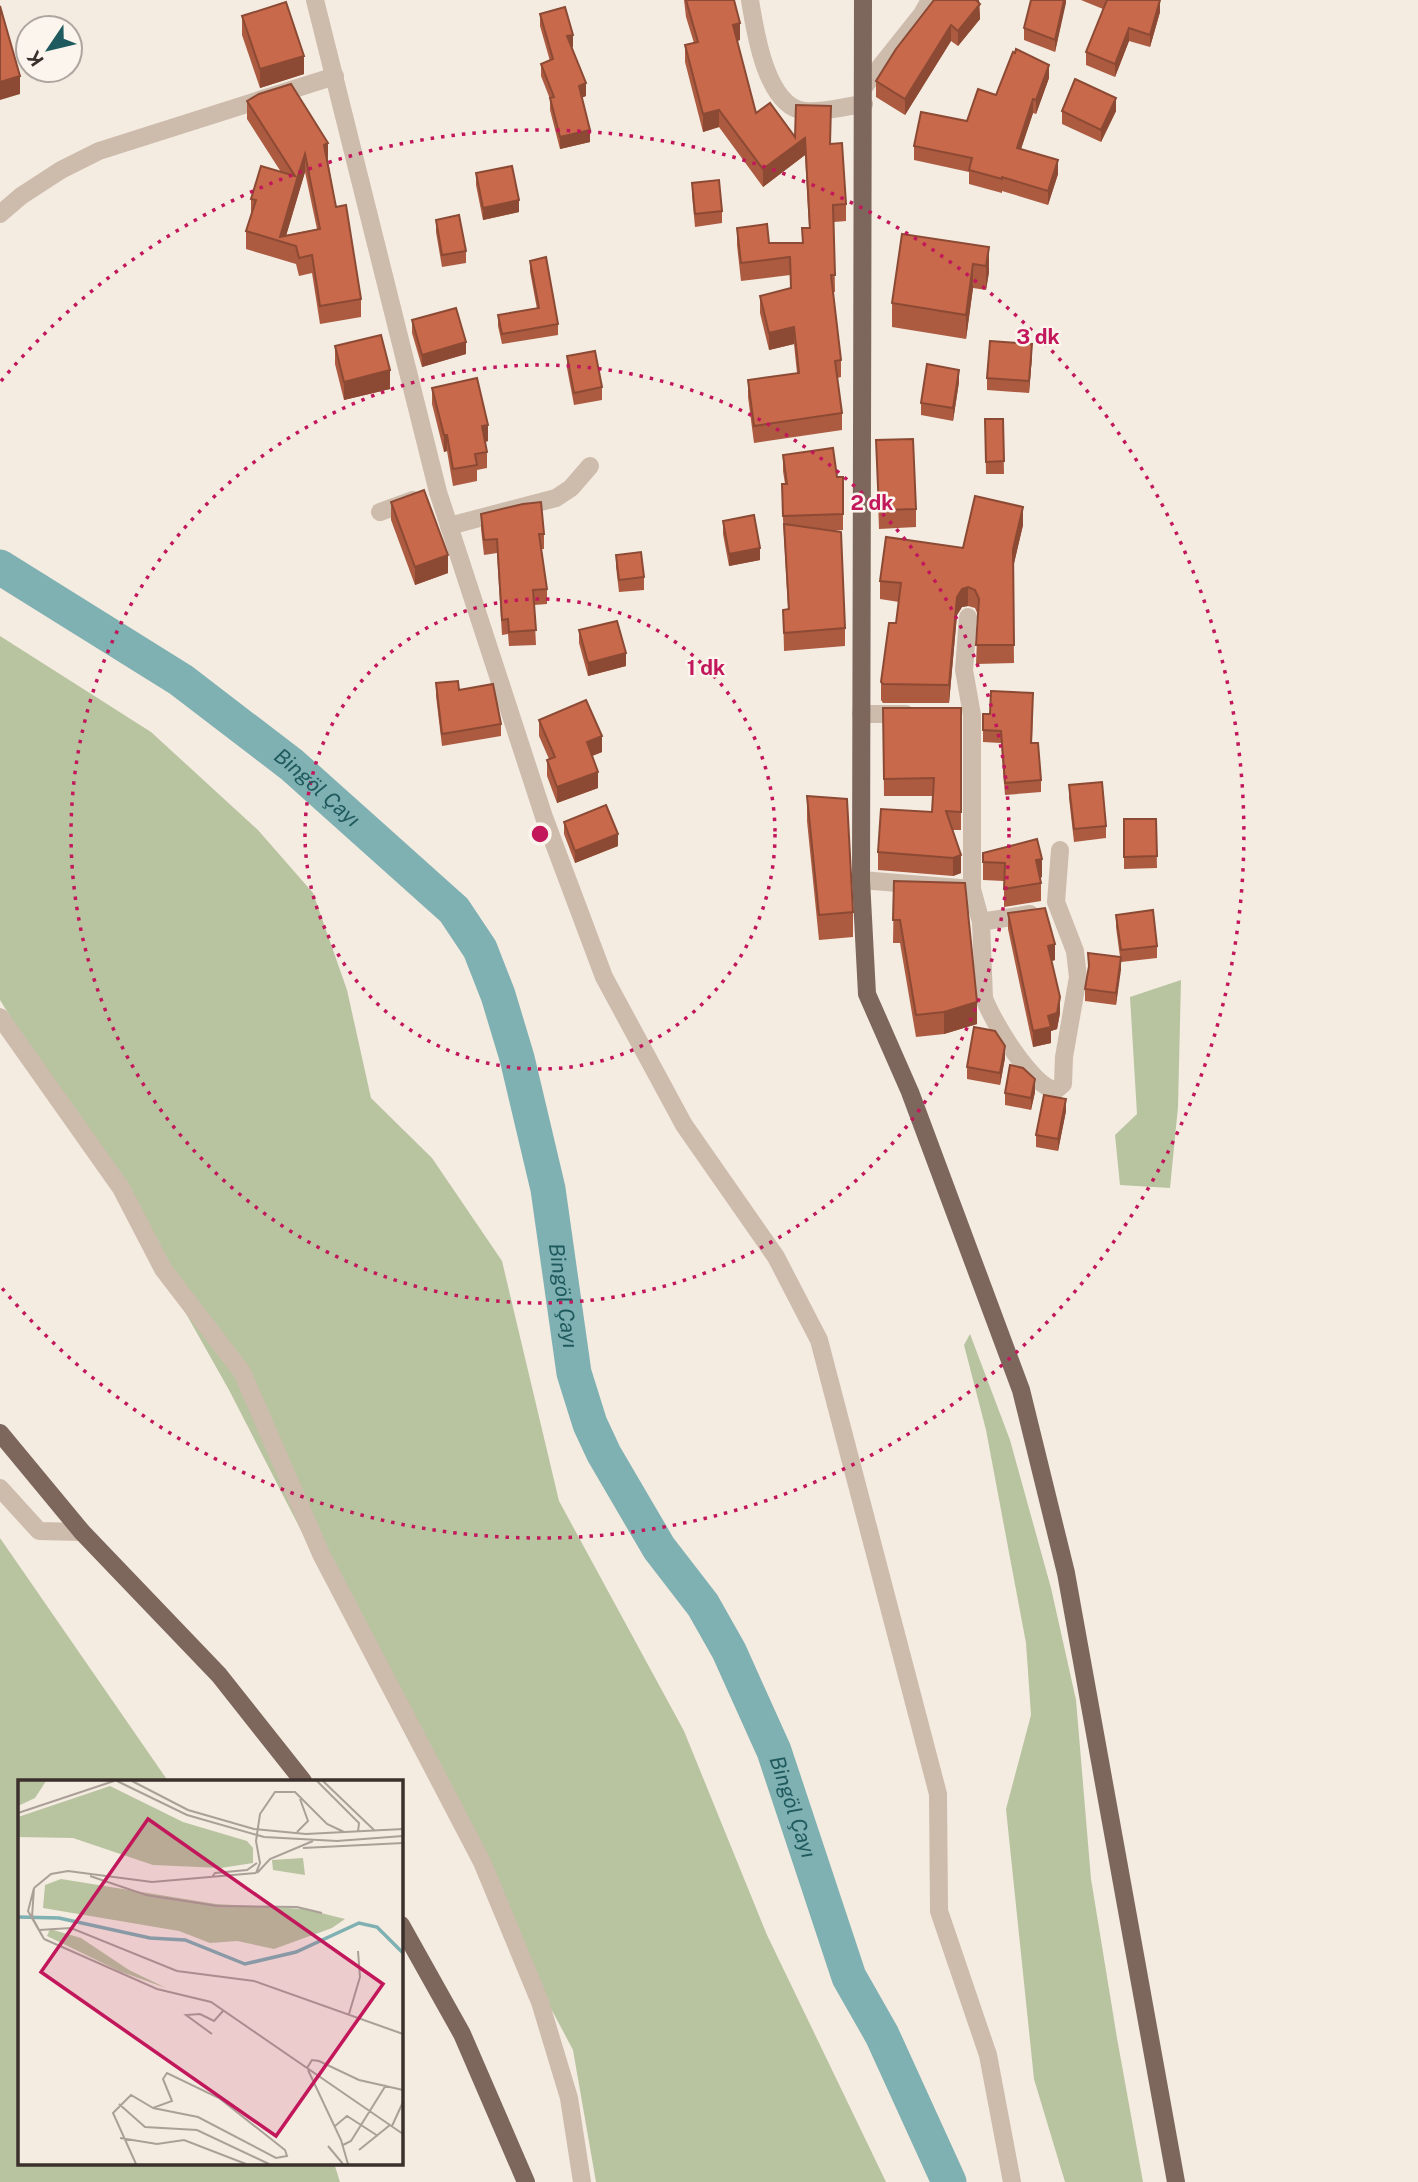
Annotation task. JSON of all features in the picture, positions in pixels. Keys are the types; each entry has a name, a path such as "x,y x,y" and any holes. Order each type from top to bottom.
{"main road":[{"path":"863,0 861,880 867,994 910,1092 1021,1390 1066,1573 1176,2182"},
{"path":"0,1433 82,1532 219,1675 302,1780"},
{"path":"402,1926 462,2034 526,2182"}],"street":[{"path":"315,0 438,492 544,817 604,977 684,1125 776,1257 819,1340 939,1794 939,1911 988,2055 1012,2182"},
{"path":"750,0 764,63 776,92 789,106 805,111 864,95 930,0"},
{"path":"0,214 21,196 61,170 99,151 335,76"},
{"path":"449,526 556,498 571,488 590,466"},
{"path":"380,512 438,492"},
{"path":"968,617 964,670 972,890 981,922 984,998 1004,1038 1032,1074 1047,1088 1056,1090 1063,1084 1064,1056 1078,977 1075,951 1057,910 1060,850"},
{"path":"861,714 917,714"},
{"path":"861,880 972,890"},
{"path":"981,922 1057,910"},
{"path":"0,1017 121,1188 163,1269 242,1372 321,1555 487,1875 544,2014 569,2098 582,2182"},
{"path":"0,1488 40,1531 82,1532"}],"green space":[{"path":"0,636 151,732 258,830 313,893 347,990 371,1098 432,1158 502,1261 559,1501 684,1731 767,1935 886,2182 596,2182 573,2050 403,1729 229,1390 104,1168 0,1000"},
{"path":"1181,980 1178,1107 1170,1188 1120,1185 1115,1135 1137,1114 1130,997"},
{"path":"970,1334 1010,1440 1051,1588 1076,1700 1091,1879 1143,2182 1065,2182 1034,2079 1006,1809 1031,1715 1026,1643 986,1430 964,1345"},
{"path":"0,1538 167,1780 18,1780 18,2164 334,2164 340,2182 0,2182"}],"building":[{"path":"686,0 734,0 740,23 733,25 756,113 770,103 795,137 796,105 831,106 830,144 842,143 846,204 833,205 835,275 831,275 841,360 835,361 842,413 754,426 748,380 799,373 794,327 769,333 760,296 791,288 790,257 741,263 737,228 767,224 769,243 803,243 802,228 810,228 805,138 763,169 719,110 703,114 685,45 698,42"},
{"path":"934,0 976,0 980,4 958,31 951,25 905,99 876,81 896,49"},
{"path":"1031,0 1064,0 1055,40 1024,28"},
{"path":"1107,0 1160,0 1150,35 1129,28 1115,64 1086,52"},
{"path":"286,2 304,56 260,69 242,16"},
{"path":"0,6 14,55 14,78 0,82"},
{"path":"565,7 573,35 567,36 586,83 579,86 590,130 560,137 550,98 554,97 541,64 553,59 540,14"},
{"path":"1016,49 1049,65 1036,100 1033,99 1017,148 1058,160 1048,191 969,170 972,158 914,146 921,112 967,121 978,89 996,95"},
{"path":"1075,79 1116,98 1101,130 1062,111"},
{"path":"291,84 328,143 324,145 336,207 346,205 361,299 320,306 312,255 299,258 296,246 246,231 256,200 251,199 261,166 295,176 247,101 259,94","holes":["305,154 320,229 280,237"]},
{"path":"512,166 519,200 483,208 476,173"},
{"path":"719,180 722,211 695,214 692,183"},
{"path":"459,215 466,251 442,255 436,220"},
{"path":"902,234 989,247 986,266 973,264 966,315 892,303"},
{"path":"546,257 558,324 502,334 498,315 539,308 530,261"},
{"path":"456,308 466,342 422,355 412,320"},
{"path":"381,335 390,370 344,382 335,346"},
{"path":"990,341 1032,344 1029,381 987,378"},
{"path":"595,351 602,387 574,393 567,356"},
{"path":"927,364 959,370 953,408 921,403"},
{"path":"477,378 488,425 482,426 487,452 475,454 477,465 453,469 447,435 444,435 432,388"},
{"path":"985,419 1003,419 1004,461 986,462"},
{"path":"913,439 916,509 879,510 876,440"},
{"path":"833,448 837,477 843,477 843,514 783,516 782,484 787,484 783,455"},
{"path":"424,490 448,555 415,567 391,502"},
{"path":"975,496 1023,507 1013,549 1014,645 976,645 979,599 975,590 968,587 962,589 957,597 949,685 883,684 881,682 889,623 896,623 901,583 880,581 886,537 963,548"},
{"path":"541,502 544,534 539,534 547,589 533,590 536,630 509,632 508,619 502,620 497,539 484,540 481,514"},
{"path":"754,515 760,548 729,554 723,521"},
{"path":"784,524 841,532 845,628 784,633 783,610 789,609"},
{"path":"641,552 644,577 619,580 616,555"},
{"path":"617,621 626,653 588,663 579,630"},
{"path":"458,681 459,690 493,684 501,724 442,734 436,683"},
{"path":"991,691 1033,693 1031,743 1038,743 1041,780 1005,783 1001,731 983,730 983,714 990,714"},
{"path":"586,700 602,736 587,742 598,772 557,787 547,760 555,757 539,720"},
{"path":"883,708 961,708 961,812 946,811 961,855 953,858 878,852 881,809 932,812 934,778 884,779"},
{"path":"1102,782 1106,826 1074,829 1069,785"},
{"path":"807,796 847,799 853,912 819,915"},
{"path":"606,805 618,834 575,851 564,822"},
{"path":"1124,819 1156,819 1157,856 1124,857"},
{"path":"1037,839 1042,859 1036,860 1041,883 1004,889 1005,863 983,862 983,853"},
{"path":"894,881 965,883 977,1002 944,1012 916,1015 900,920 893,920"},
{"path":"1045,908 1055,944 1048,946 1060,997 1057,1013 1048,1016 1051,1027 1033,1031 1008,913"},
{"path":"1153,910 1157,946 1121,950 1116,915"},
{"path":"1088,953 1121,957 1116,993 1085,989"},
{"path":"974,1027 995,1031 1005,1046 1000,1073 967,1067"},
{"path":"1010,1065 1023,1068 1035,1079 1031,1098 1005,1093"},
{"path":"1044,1095 1066,1099 1058,1139 1036,1135"}],"waterway":[{"name":"Bingöl Çayı","path":"0,567 181,680 292,765 454,910 480,949 498,995 517,1058 548,1189 574,1373 590,1424 604,1454 659,1548 703,1605 729,1651 774,1751 849,1977 882,2035 949,2182"}]}
